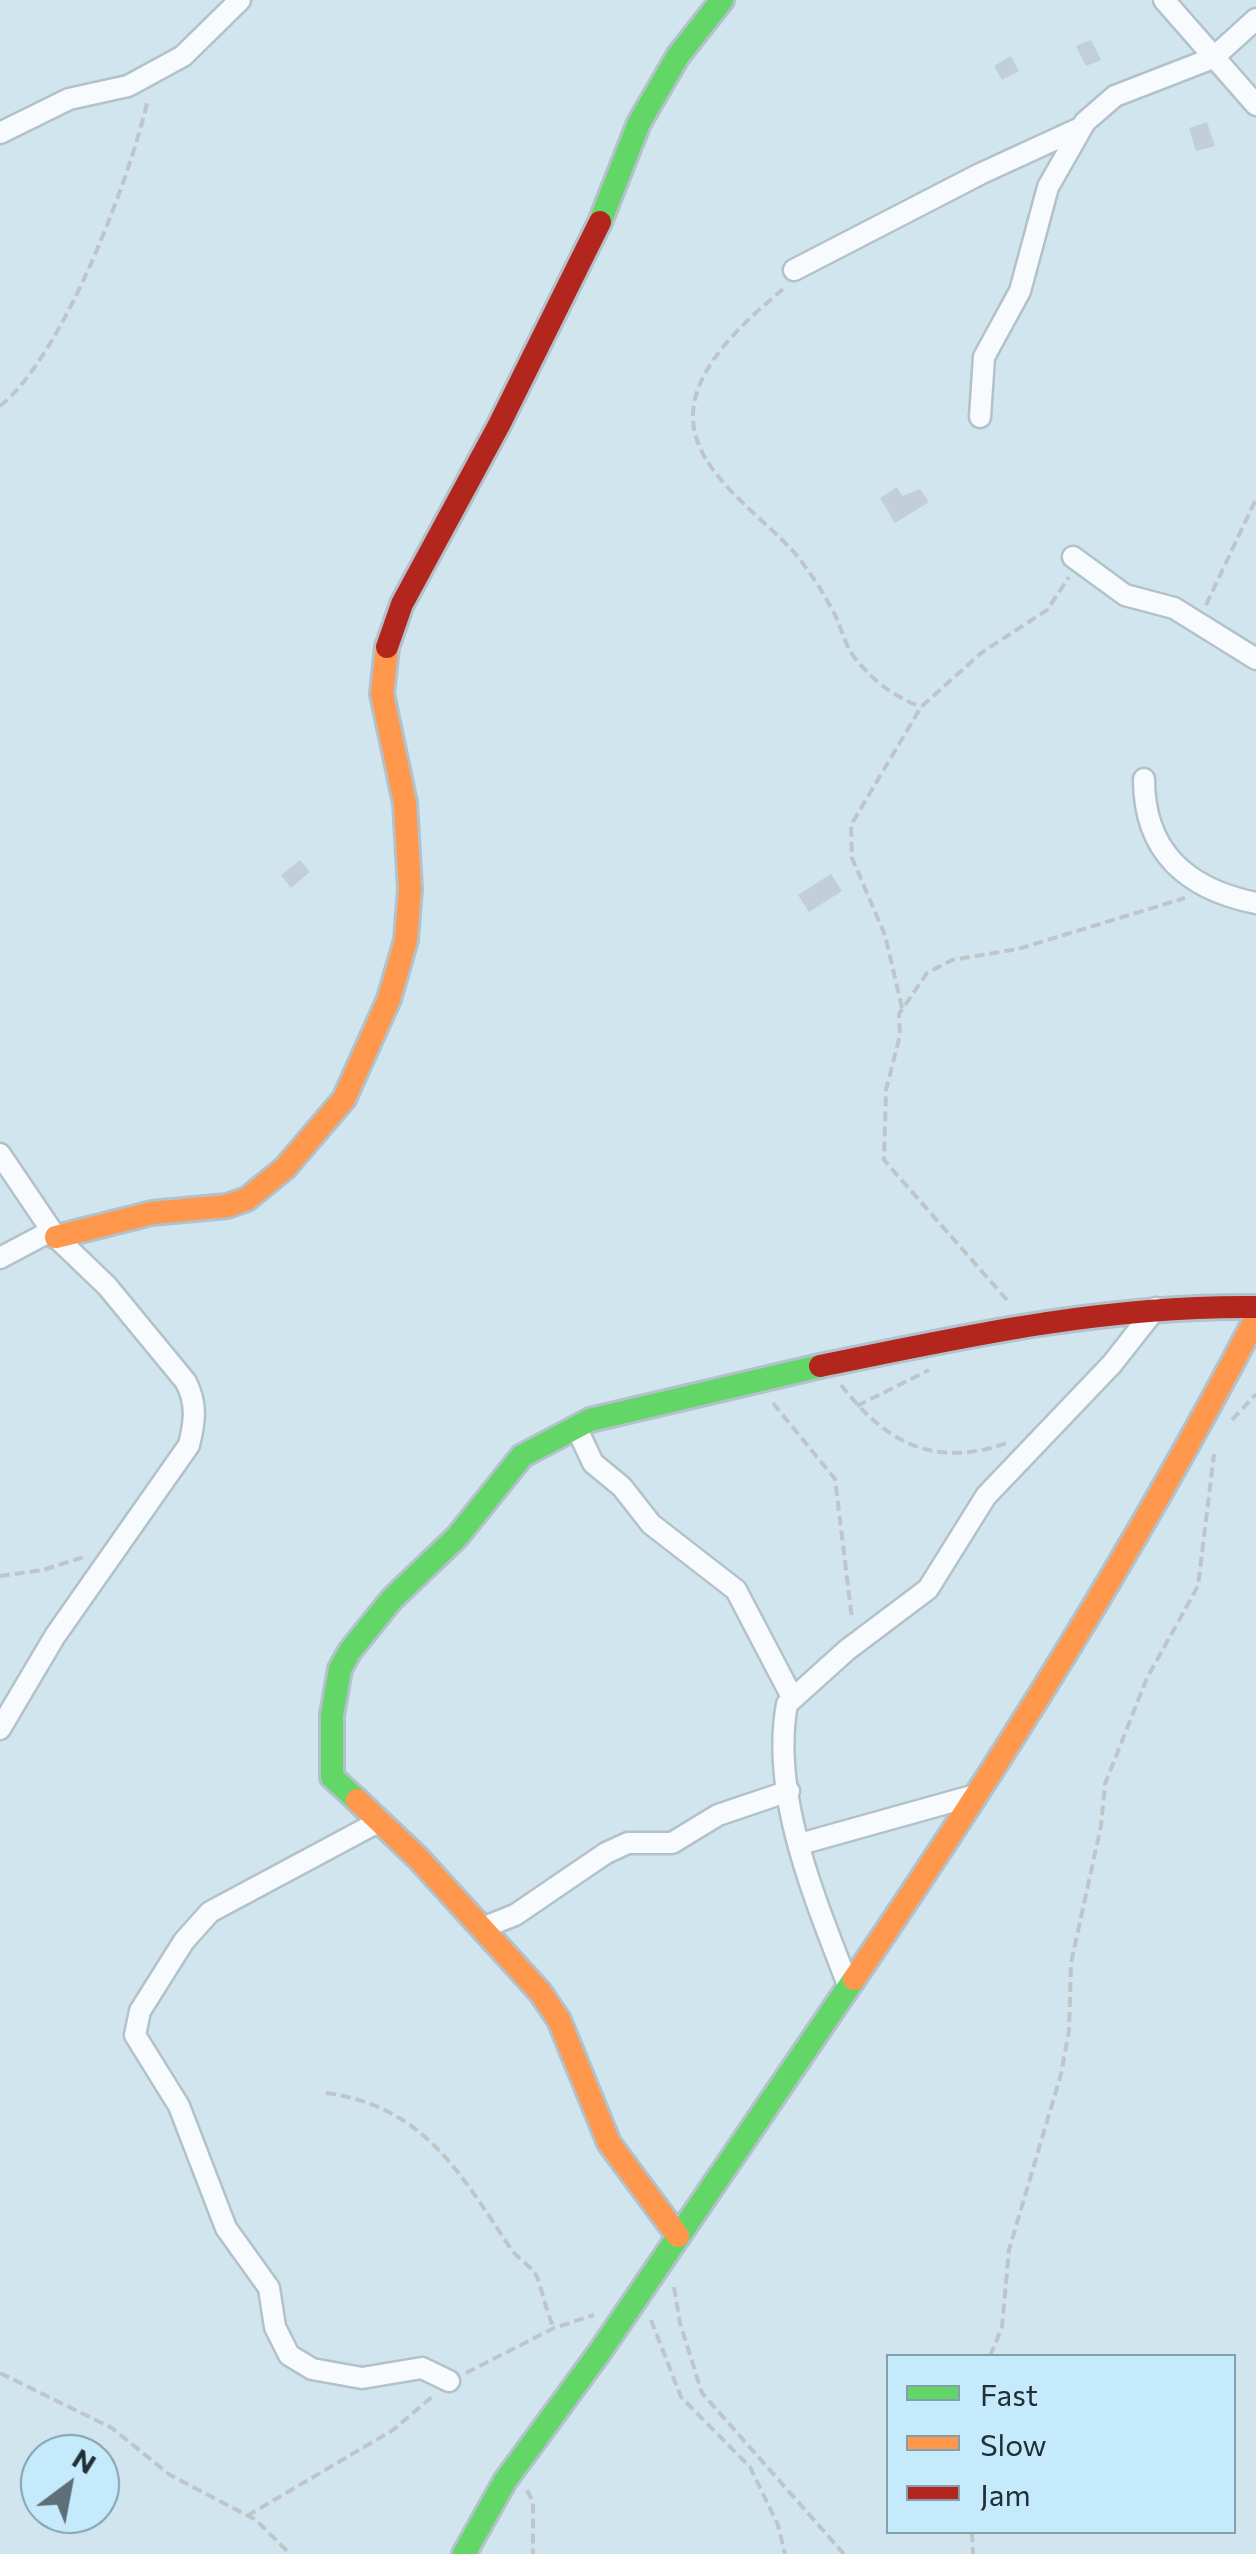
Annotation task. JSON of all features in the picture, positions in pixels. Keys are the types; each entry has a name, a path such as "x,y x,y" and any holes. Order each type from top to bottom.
{"street":[{"path":"0,133 69,99 128,86 183,56 240,0"},
{"path":"0,1258 54,1234 152,1214 228,1206 247,1199 285,1168 344,1099 390,998 406,940 410,890 405,803 382,694 388,647 397,618 606,208 639,123 678,56 722,0"},
{"path":"1164,0 1256,104"},
{"path":"980,417 984,357 1020,291 1048,187 1080,128 1114,96 1213,58 1256,19"},
{"path":"794,270 980,174 1080,128"},
{"path":"1080,563 1125,594 1167,606 1256,659"},
{"path":"1144,779 1145,818 1172,862 1214,889 1256,903"},
{"path":"0,1154 54,1234 153,1338 194,1399 189,1445 119,1543 0,1728"},
{"path":"672,2244 609,2143 559,2020 524,1971 380,1821 342,1789 330,1767 334,1704 340,1670 350,1651 392,1599 457,1536 522,1456 576,1427 826,1364 1026,1324 1156,1308 1256,1307"},
{"path":"848,1986 800,1844 788,1791 783,1728 792,1697 928,1590 986,1496 1086,1394 1156,1308"},
{"path":"464,2554 516,2467 636,2298 972,1796 1172,1479 1256,1318"},
{"path":"576,1427 593,1463 622,1487 651,1524 736,1590 792,1697"},
{"path":"482,1928 515,1915 606,1853 628,1843 672,1843 718,1815 788,1791"},
{"path":"800,1844 972,1796"},
{"path":"380,1821 210,1912 184,1941 140,2011 135,2035 179,2106 226,2228 269,2288 275,2327 289,2355 312,2369 362,2378 377,2379 422,2368 449,2381"}],"path":[{"path":"0,406 21,390 59,331 123,184 154,72"},
{"path":"783,290 754,314 712,365 694,405 694,426 715,472 798,558 821,590 853,655 879,684 921,707"},
{"path":"1197,622 1256,499"},
{"path":"1026,1324 884,1160 886,1090 902,1008 885,936 852,858 851,825 921,707 980,654 1047,610 1080,563"},
{"path":"902,1008 927,973 944,963 1018,949 1214,889"},
{"path":"826,1364 857,1406 885,1433 906,1445 962,1454 1012,1442"},
{"path":"857,1406 930,1368"},
{"path":"765,1379 774,1404 834,1479 841,1504 854,1645"},
{"path":"1225,1428 1256,1394"},
{"path":"991,2354 1002,2327 1009,2250 1061,2074 1069,2031 1071,1963 1101,1826 1104,1784 1147,1678 1198,1586 1215,1444"},
{"path":"0,1576 62,1566 119,1543"},
{"path":"326,2094 361,2098 389,2109 429,2137 487,2210 512,2252 532,2270 554,2328"},
{"path":"672,2244 680,2322 702,2393 844,2554"},
{"path":"248,2516 393,2430 449,2381 554,2328 636,2298 681,2397 750,2467 778,2525 785,2554"},
{"path":"0,2373 112,2428 170,2474 248,2516 290,2554"},
{"path":"516,2467 532,2502 534,2554"}],"building":[{"path":"1091,40 1101,60 1086,66 1076,46"},
{"path":"1011,56 1019,71 1002,80 994,66"},
{"path":"1207,122 1215,146 1196,151 1189,128"},
{"path":"897,487 902,496 920,489 929,502 895,523 880,498"},
{"path":"300,860 310,872 291,888 281,875"},
{"path":"831,874 842,891 809,912 798,895"}],"traffic: fast":[{"path":"600,222 639,123 678,56 722,0"},
{"path":"357,1800 332,1777 332,1715 340,1669 392,1599 457,1537 522,1456 590,1420 820,1366"},
{"path":"464,2554 505,2481 599,2353 854,1979"}],"traffic: slow":[{"path":"56,1237 152,1213 227,1206 247,1199 285,1168 344,1099 389,999 406,940 410,889 405,803 382,694 387,647"},
{"path":"854,1979 961,1818 1115,1572 1256,1318"},
{"path":"357,1800 418,1858 540,1992 559,2020 609,2143 678,2236"}],"traffic: jam":[{"path":"387,647 402,604 499,425 600,222"},
{"path":"820,1366 1036,1324 1145,1311 1256,1307"}]}
